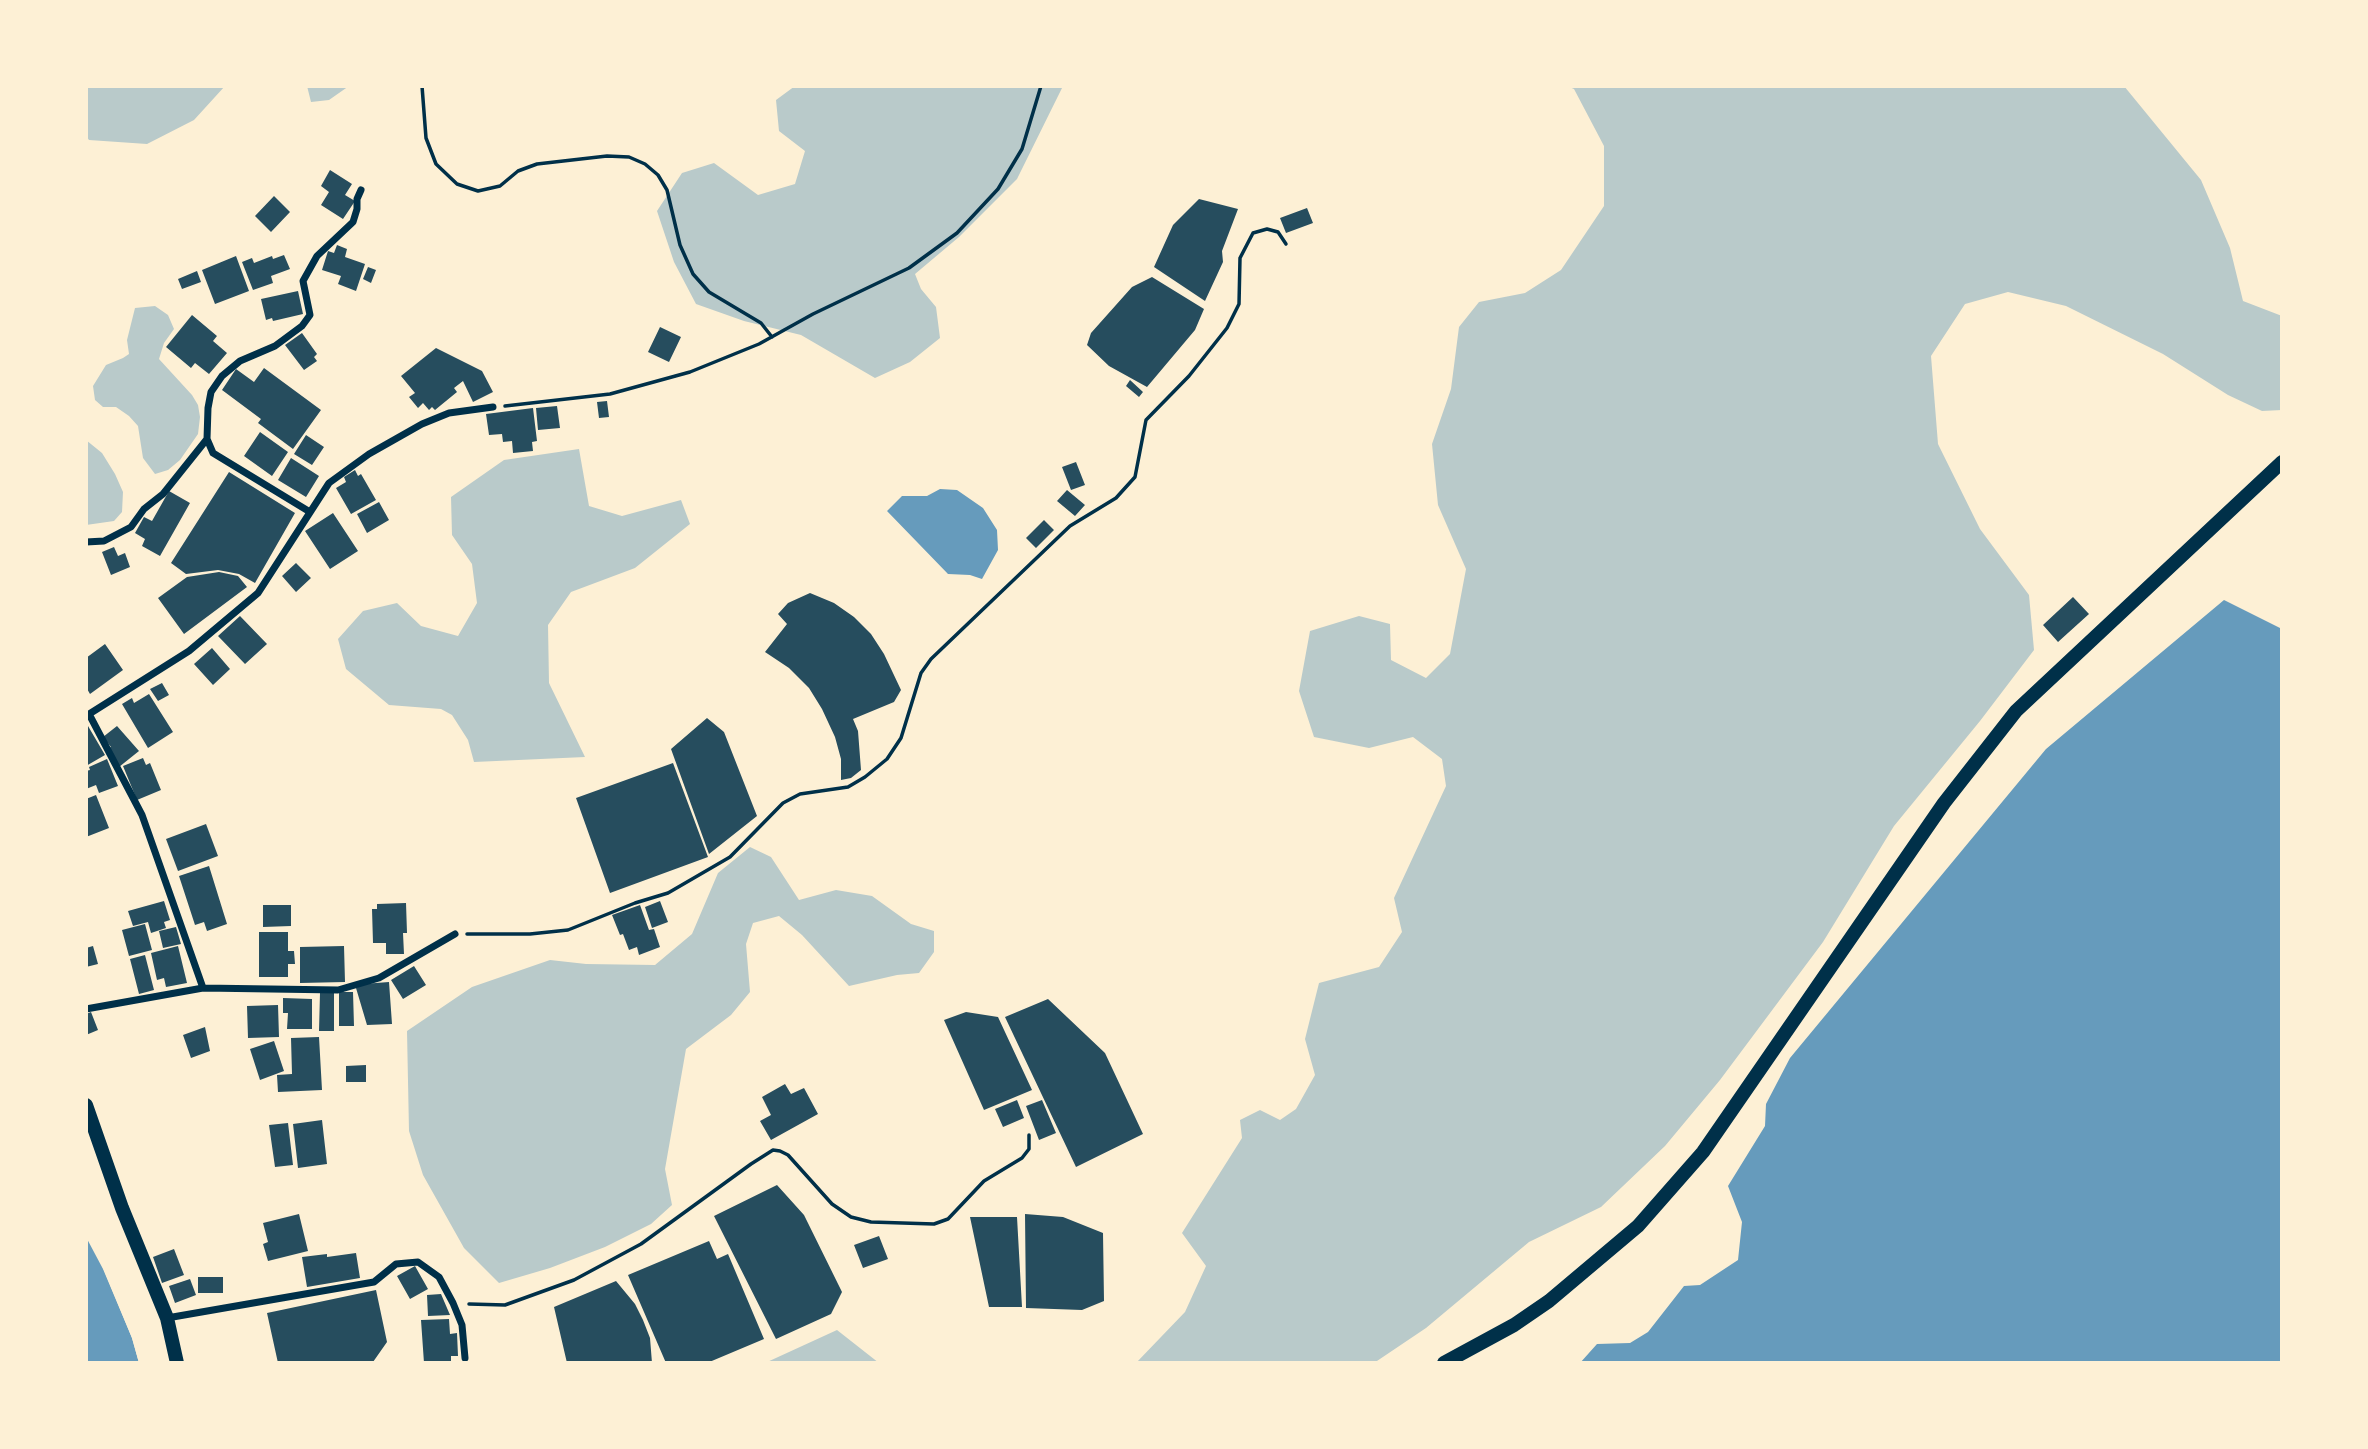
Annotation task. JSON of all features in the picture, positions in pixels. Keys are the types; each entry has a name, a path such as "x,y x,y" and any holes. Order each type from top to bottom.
{"main road":[{"path":"1444,1363 1514,1325 1549,1301 1639,1226 1703,1152 1944,803 2016,711 2282,462"},
{"path":"86,1105 122,1208 167,1318 177,1363"}],"street":[{"path":"310,512 213,453 207,439 208,408 211,392 222,376 240,361 275,346 302,326 310,315 303,281 317,256 353,222 361,190"},
{"path":"203,988 142,815 87,715 189,651 258,593 329,482 379,448 422,424 449,413 493,407"},
{"path":"86,542 104,541 131,527 144,509 163,494 207,439"},
{"path":"86,1009 203,988 338,990 379,978 455,934"},
{"path":"167,1318 374,1282 396,1264 418,1262 439,1277 453,1303 462,1325 465,1358"}],"path":[{"path":"422,86 426,138 436,164 457,184 478,191 500,186 518,171 537,164 607,156 629,157 645,164 658,175 667,190 680,245 694,274 709,292 761,323 772,337"},
{"path":"493,407 610,394 690,372 772,337 909,268 957,233 998,189 1022,149 1041,86"},
{"path":"455,934 530,934 568,930 668,893 730,857 783,803 800,794 848,787 887,759 901,738 921,673 931,659 1070,526 1116,498 1135,477 1146,420 1189,376 1227,328 1239,304 1240,258 1253,233 1267,229 1278,232 1286,244"},
{"path":"453,1303 505,1305 574,1280 641,1244 773,1150 788,1155 832,1203 851,1217 871,1222 934,1224 948,1219 984,1181 1022,1158 1029,1149 1029,1135"}],"shaded area":[{"path":"86,86 225,86 194,120 147,144 89,140 86,136"},
{"path":"307,86 349,86 329,100 311,102"},
{"path":"795,86 1063,86 1017,179 959,237 915,274 921,289 936,307 940,338 910,362 875,378 801,335 744,321 696,304 674,262 657,211 682,173 714,163 758,195 795,184 805,151 779,131 776,100"},
{"path":"1567,86 2124,86 2201,180 2230,248 2243,301 2282,316 2282,410 2262,411 2228,395 2163,354 2066,306 2008,292 1965,304 1931,356 1938,444 1980,529 2029,595 2034,650 1894,826 1823,942 1720,1080 1665,1146 1601,1207 1529,1242 1426,1328 1374,1363 1136,1363 1185,1312 1206,1266 1182,1233 1242,1138 1240,1120 1260,1110 1280,1120 1296,1109 1315,1075 1305,1039 1319,983 1379,967 1402,932 1394,898 1446,786 1442,759 1413,737 1369,748 1314,737 1299,691 1310,631 1359,616 1390,624 1391,660 1426,678 1450,654 1466,569 1438,505 1432,444 1451,389 1459,327 1479,302 1525,293 1561,270 1604,206 1604,146 1574,89"},
{"path":"155,306 168,315 174,329 164,343 159,359 192,395 198,405 200,417 198,434 180,460 168,470 155,474 143,458 138,426 116,407 103,407 95,400 93,386 106,365 129,354 127,340 135,308"},
{"path":"86,440 102,453 123,492 122,512 114,521 86,525"},
{"path":"579,449 589,506 622,516 681,500 690,524 635,568 571,592 548,625 549,683 585,757 474,762 468,740 452,715 441,709 389,705 346,669 338,639 363,611 397,603 421,626 458,636 477,603 472,564 452,535 451,497 504,460"},
{"path":"750,847 771,857 799,900 836,890 872,896 911,924 934,931 934,952 919,973 849,986 802,935 779,916 753,923 746,944 750,992 731,1015 686,1049 665,1169 672,1205 651,1224 605,1247 550,1268 499,1283 464,1248 423,1175 409,1131 407,1031 472,987 550,960 586,964 655,965 692,934 718,873"},
{"path":"837,1330 879,1363 765,1363"}],"water":[{"path":"940,489 957,490 983,508 997,530 998,550 982,579 970,575 948,574 887,511 902,496 927,496"},
{"path":"2224,600 2282,629 2282,1363 1580,1363 1597,1344 1630,1343 1648,1332 1684,1286 1700,1285 1738,1260 1742,1222 1728,1186 1765,1126 1766,1104 1790,1058 2046,749"},
{"path":"86,1237 103,1269 132,1338 139,1363 86,1363"}],"pier":[{"path":"94,1246 135,1337 142,1363 139,1363 132,1338"}],"building":[{"path":"330,170 352,184 345,195 355,201 343,219 321,205 329,192 321,186"},
{"path":"274,196 290,212 271,232 255,216"},
{"path":"1199,199 1238,209 1222,251 1223,262 1205,301 1154,267 1173,225"},
{"path":"1307,208 1313,223 1286,233 1280,218"},
{"path":"337,245 347,249 345,257 365,264 356,291 338,284 341,276 322,270 328,251 334,253"},
{"path":"284,255 290,269 271,276 273,283 253,290 242,262 252,258 254,263 272,256 273,259"},
{"path":"236,256 249,291 215,304 202,270"},
{"path":"368,267 376,270 371,283 363,279"},
{"path":"197,271 201,282 182,289 178,279"},
{"path":"1152,277 1204,309 1195,330 1147,387 1109,366 1087,345 1091,333 1132,287"},
{"path":"298,291 303,314 273,321 272,318 266,320 261,299"},
{"path":"192,315 217,336 213,341 227,353 209,374 195,363 191,368 166,347"},
{"path":"660,327 681,337 669,362 648,352"},
{"path":"302,333 317,354 314,357 317,361 304,370 285,345"},
{"path":"436,348 482,371 493,392 473,402 463,381 454,388 457,392 435,410 432,407 429,410 423,403 418,408 409,397 415,393 401,376"},
{"path":"264,368 321,410 293,449 258,423 261,419 222,390 236,369 254,382"},
{"path":"1130,380 1143,392 1139,397 1126,386"},
{"path":"607,401 609,417 599,418 597,402"},
{"path":"557,406 560,428 538,430 536,408"},
{"path":"533,408 537,441 532,442 533,451 513,453 512,441 503,442 502,434 489,435 486,414"},
{"path":"260,432 288,452 272,476 244,456"},
{"path":"306,435 324,447 312,465 294,454"},
{"path":"291,458 319,476 306,497 278,480"},
{"path":"1076,462 1085,485 1071,490 1062,467"},
{"path":"355,470 358,476 361,474 376,500 351,514 336,488 346,482 344,477"},
{"path":"229,472 295,513 255,583 239,574 218,570 186,574 171,563"},
{"path":"1067,490 1085,505 1075,516 1057,501"},
{"path":"169,491 190,503 160,556 142,546 145,539 135,533 144,517 152,521"},
{"path":"379,502 389,520 367,533 357,514"},
{"path":"333,513 358,551 330,569 305,531"},
{"path":"1044,520 1054,530 1036,548 1026,538"},
{"path":"114,547 118,556 125,553 130,567 111,575 102,552"},
{"path":"296,563 311,578 296,592 282,576"},
{"path":"219,572 238,576 247,587 184,634 158,598 187,577"},
{"path":"810,593 834,603 854,617 871,634 901,690 894,702 853,719 858,731 861,770 851,778 841,780 841,759 835,737 822,709 809,688 789,668 765,652 787,624 778,614 788,603"},
{"path":"2073,597 2089,614 2058,642 2043,625"},
{"path":"240,616 267,644 245,664 218,636"},
{"path":"105,644 123,670 90,694 86,687 86,658"},
{"path":"212,648 230,669 213,685 194,664"},
{"path":"162,683 169,695 158,701 150,689"},
{"path":"149,694 173,732 148,748 122,704 132,698 134,703"},
{"path":"707,718 724,732 757,816 709,854 671,749"},
{"path":"88,726 105,755 86,766 86,727"},
{"path":"117,726 139,751 119,767 108,748 111,747 103,737"},
{"path":"143,758 146,765 150,763 161,790 137,800 123,766"},
{"path":"107,759 118,786 99,793 96,785 86,789 86,771"},
{"path":"673,763 708,857 610,893 576,798"},
{"path":"96,795 109,828 86,837 86,799"},
{"path":"206,824 218,856 178,871 166,839"},
{"path":"209,866 227,924 207,931 204,922 195,925 179,876"},
{"path":"164,901 170,920 164,922 166,928 151,933 148,922 133,926 128,911"},
{"path":"660,901 668,922 652,928 645,907"},
{"path":"406,903 407,933 403,933 404,954 386,954 386,943 373,943 372,909 377,909 377,904"},
{"path":"263,905 291,905 291,926 263,927"},
{"path":"640,905 649,930 654,929 660,947 639,955 637,947 629,950 612,915"},
{"path":"145,924 152,950 129,956 122,930"},
{"path":"176,927 181,944 163,948 159,931"},
{"path":"259,932 288,932 288,951 294,951 295,964 288,964 288,977 259,977"},
{"path":"93,946 98,964 86,967 86,948"},
{"path":"178,946 187,983 166,987 164,978 157,980 151,953"},
{"path":"344,946 345,982 300,983 300,947"},
{"path":"145,955 154,990 139,994 130,959"},
{"path":"414,966 426,985 403,999 391,980"},
{"path":"389,982 392,1024 367,1025 356,988 363,984"},
{"path":"339,992 353,992 354,1026 339,1026"},
{"path":"320,993 334,993 334,1031 319,1031"},
{"path":"283,998 312,999 312,1029 287,1029 288,1013 283,1013"},
{"path":"1048,999 1105,1053 1143,1134 1076,1167 1005,1017"},
{"path":"278,1005 279,1037 248,1038 247,1006"},
{"path":"91,1012 98,1030 86,1035 86,1014"},
{"path":"966,1012 998,1017 1032,1090 984,1110 944,1020"},
{"path":"205,1027 210,1051 191,1058 183,1035"},
{"path":"319,1037 322,1090 278,1092 277,1075 292,1074 291,1038"},
{"path":"274,1041 284,1071 260,1080 250,1049"},
{"path":"366,1065 366,1082 346,1082 346,1066"},
{"path":"785,1084 791,1094 804,1088 818,1114 771,1140 760,1121 771,1115 762,1097"},
{"path":"1017,1100 1024,1118 1003,1127 995,1109"},
{"path":"1042,1100 1056,1133 1039,1140 1026,1106"},
{"path":"322,1120 327,1164 298,1168 293,1124"},
{"path":"288,1123 293,1165 275,1167 269,1125"},
{"path":"777,1185 804,1215 842,1292 831,1314 776,1339 714,1216"},
{"path":"299,1214 308,1251 268,1261 263,1244 268,1242 263,1223"},
{"path":"1025,1214 1063,1217 1103,1233 1104,1301 1082,1310 1026,1308"},
{"path":"970,1217 1017,1217 1022,1307 989,1307"},
{"path":"879,1236 888,1259 863,1268 854,1245"},
{"path":"709,1241 717,1259 728,1254 764,1339 707,1363 666,1363 628,1275"},
{"path":"174,1249 184,1275 162,1283 153,1257"},
{"path":"356,1253 360,1278 307,1287 302,1257"},
{"path":"415,1266 428,1289 410,1299 397,1276"},
{"path":"198,1277 223,1277 223,1293 198,1293"},
{"path":"190,1279 196,1295 175,1303 169,1286"},
{"path":"616,1281 635,1304 643,1320 650,1338 652,1363 567,1363 554,1307"},
{"path":"376,1290 387,1342 373,1362 278,1363 267,1313"},
{"path":"441,1294 450,1315 428,1316 427,1295"},
{"path":"449,1319 450,1334 457,1333 458,1356 451,1356 451,1363 424,1363 421,1320"}]}
